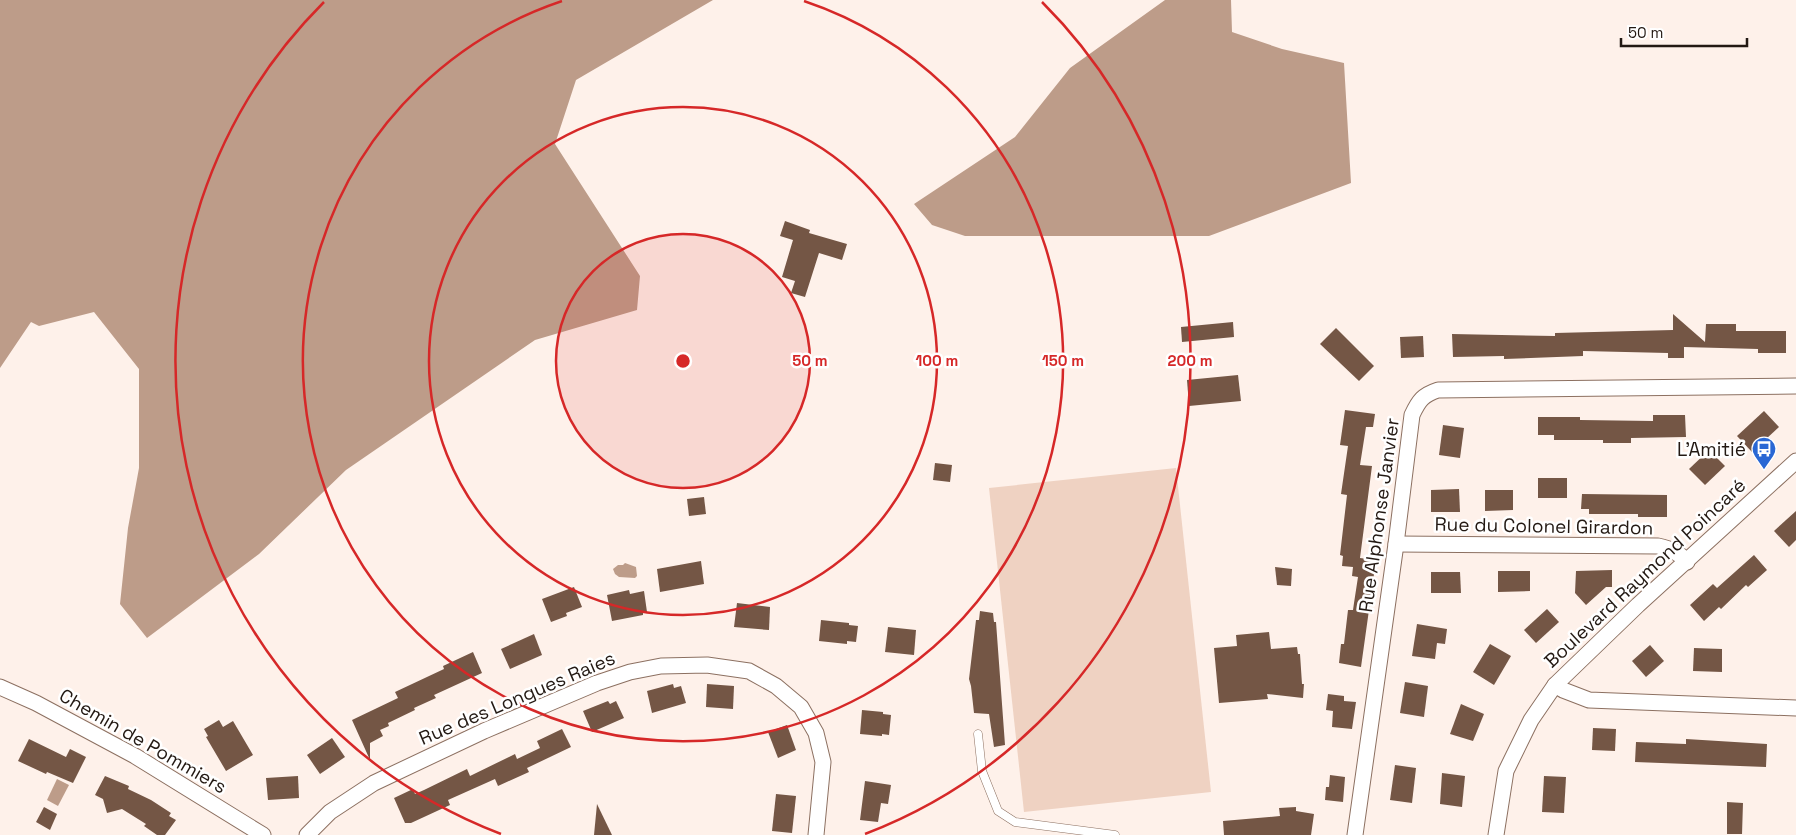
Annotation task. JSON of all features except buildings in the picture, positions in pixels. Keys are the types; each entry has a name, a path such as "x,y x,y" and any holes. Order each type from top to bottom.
{"street":[{"name":"Rue Alphonse Janvier","path":"1354,835 1396,544 1412,415 1425,394 1438,390 1796,386"},
{"name":"Boulevard Raymond Poincaré","path":"1496,835 1506,771 1531,720 1555,685 1638,605 1796,461"},
{"name":"Rue du Colonel Girardon","path":"1396,544 1658,546 1671,549 1683,556 1687,562"},
{"name":"Rue des Longues Raies","path":"307,835 330,812 374,783 528,713 630,672 661,666 707,665 750,671 776,686 801,707 816,733 823,762 816,835"},
{"path":"1555,685 1589,700 1796,708"},
{"name":"Chemin de Pommiers","path":"0,687 135,756 263,835"}],"lane":[{"path":"978,734 982,771 998,811 1015,822 1115,835"}],"shaded area":[{"path":"0,0 713,0 576,80 555,144 640,276 637,310 535,340 346,470 259,554 147,638 120,604 128,528 139,468 139,369 94,312 39,326 31,322 0,368"},
{"path":"1165,0 1231,0 1232,32 1282,49 1344,63 1351,183 1209,236 965,236 932,225 914,204 1015,137 1070,68"},
{"path":"1176,468 1211,792 1024,812 989,488"},
{"path":"625,563 636,567 637,576 635,578 619,577 615,574 613,569"},
{"path":"57,779 69,785 58,806 47,800"}],"place":[{"name":"L'Amitié","path":"1764,470"}]}
